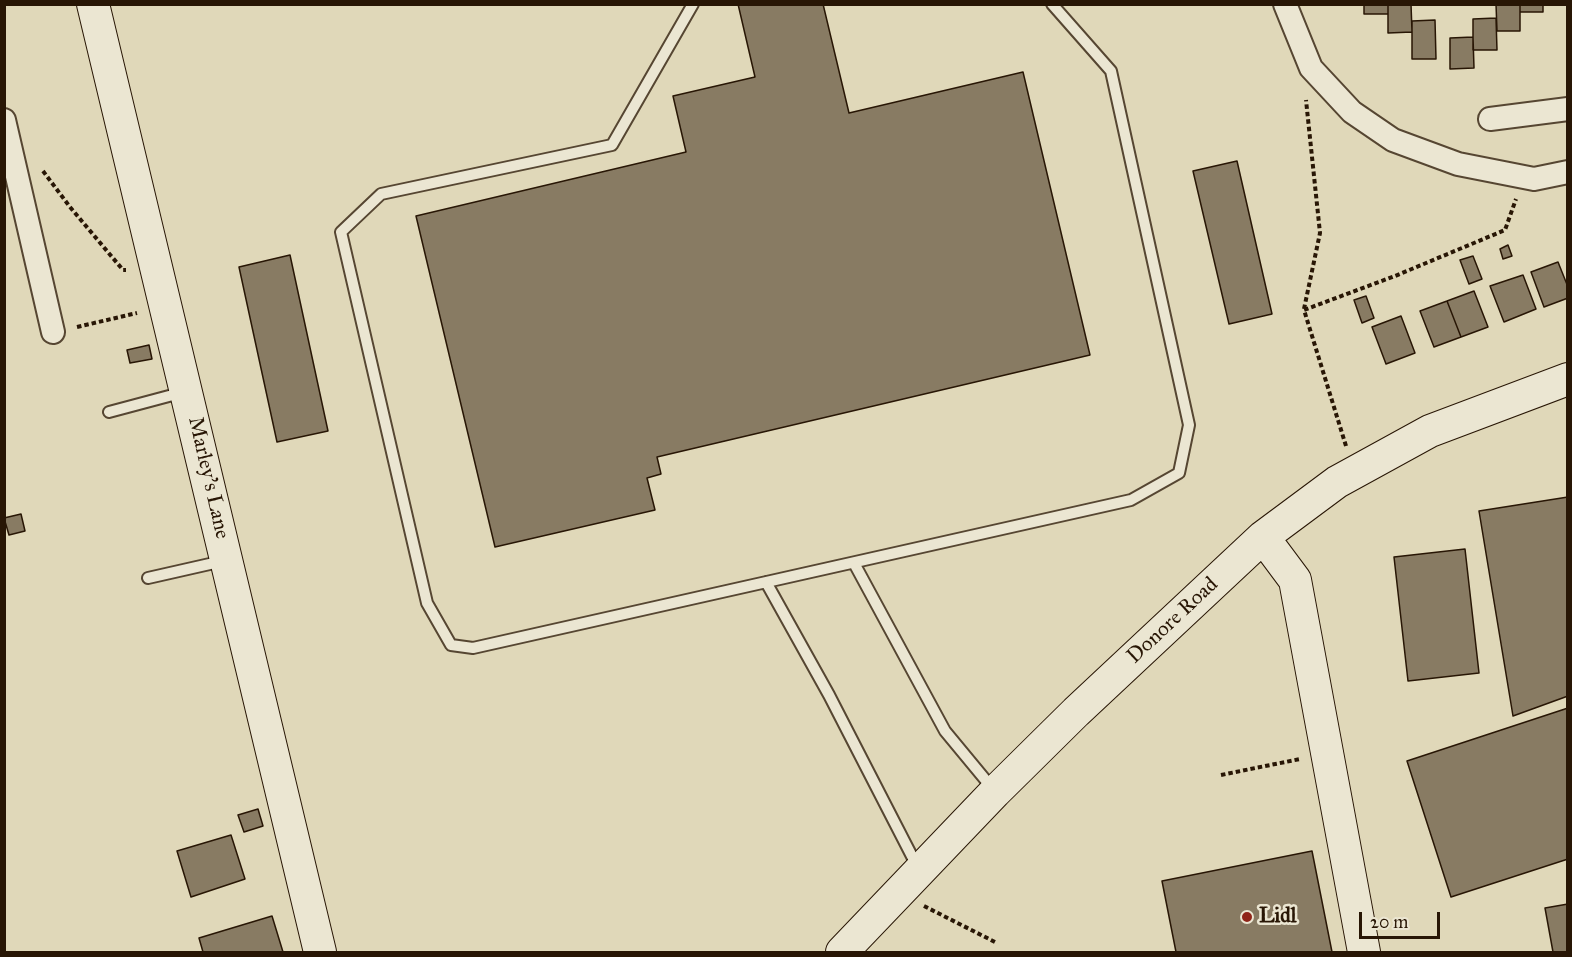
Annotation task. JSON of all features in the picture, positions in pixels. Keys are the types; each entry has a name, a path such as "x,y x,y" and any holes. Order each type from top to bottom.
{"street":[{"name":"Marley's Lane","path":"93,4 320,952"},
{"path":"1285,4 1311,68 1352,112 1393,140 1458,164 1534,179 1568,171"},
{"path":"1490,119 1568,109"},
{"path":"4,120 53,332"},
{"name":"Donore Road","path":"842,952 995,792 1076,712 1263,537 1337,482 1430,431 1568,379"},
{"path":"1263,537 1295,580 1365,952"}],"lane":[{"path":"693,4 612,145 381,194 341,232 427,603 451,645 473,648 1131,501 1179,473 1190,425 1111,71 1052,4"},
{"path":"109,412 187,391"},
{"path":"148,578 227,560"},
{"path":"854,563 945,731 995,792"},
{"path":"766,582 829,695 910,883"}],"path":[{"path":"1311,68 1303,79 1320,233 1304,310 1354,472"},
{"path":"42,171 123,270 157,268"},
{"path":"1304,310 1395,276 1505,230 1524,177"},
{"path":"53,332 167,307"},
{"path":"1221,775 1327,753"},
{"path":"910,883 995,942"}],"building":[{"path":"738,4 823,4 849,113 1023,72 1090,355 657,457 661,474 647,478 655,510 495,547 416,216 686,152 673,96 755,77"},
{"path":"1364,4 1388,4 1388,14 1364,14"},
{"path":"1388,4 1411,4 1412,32 1388,33"},
{"path":"1496,4 1520,4 1520,31 1497,31"},
{"path":"1520,4 1543,4 1543,12 1520,12"},
{"path":"1496,18 1497,50 1473,50 1473,19"},
{"path":"1435,20 1436,59 1412,59 1412,21"},
{"path":"1473,37 1474,68 1450,69 1450,38"},
{"path":"1237,161 1272,314 1229,324 1193,171"},
{"path":"1508,245 1512,256 1503,259 1500,249"},
{"path":"290,255 328,431 277,442 239,267"},
{"path":"1473,256 1482,279 1469,284 1460,260"},
{"path":"1558,262 1568,287 1568,298 1544,307 1531,272"},
{"path":"1523,275 1536,309 1504,322 1490,286"},
{"path":"1474,291 1488,327 1461,337 1447,301"},
{"path":"1366,296 1374,318 1362,323 1354,300"},
{"path":"1447,301 1461,337 1434,347 1420,311"},
{"path":"1401,316 1415,353 1386,364 1372,327"},
{"path":"149,345 152,359 130,363 127,350"},
{"path":"1568,497 1568,696 1513,716 1479,511"},
{"path":"21,514 25,531 9,535 4,518"},
{"path":"1465,549 1479,673 1408,681 1394,557"},
{"path":"1568,708 1568,859 1451,897 1407,761"},
{"path":"258,809 263,826 244,832 238,815"},
{"path":"231,835 245,879 191,897 177,851"},
{"name":"Lidl","path":"1312,851 1332,952 1176,952 1162,881"},
{"path":"1568,904 1568,952 1553,952 1545,908"},
{"path":"272,916 283,952 203,952 199,938"}],"place":[{"name":"Lidl","path":"1247,917"}]}
